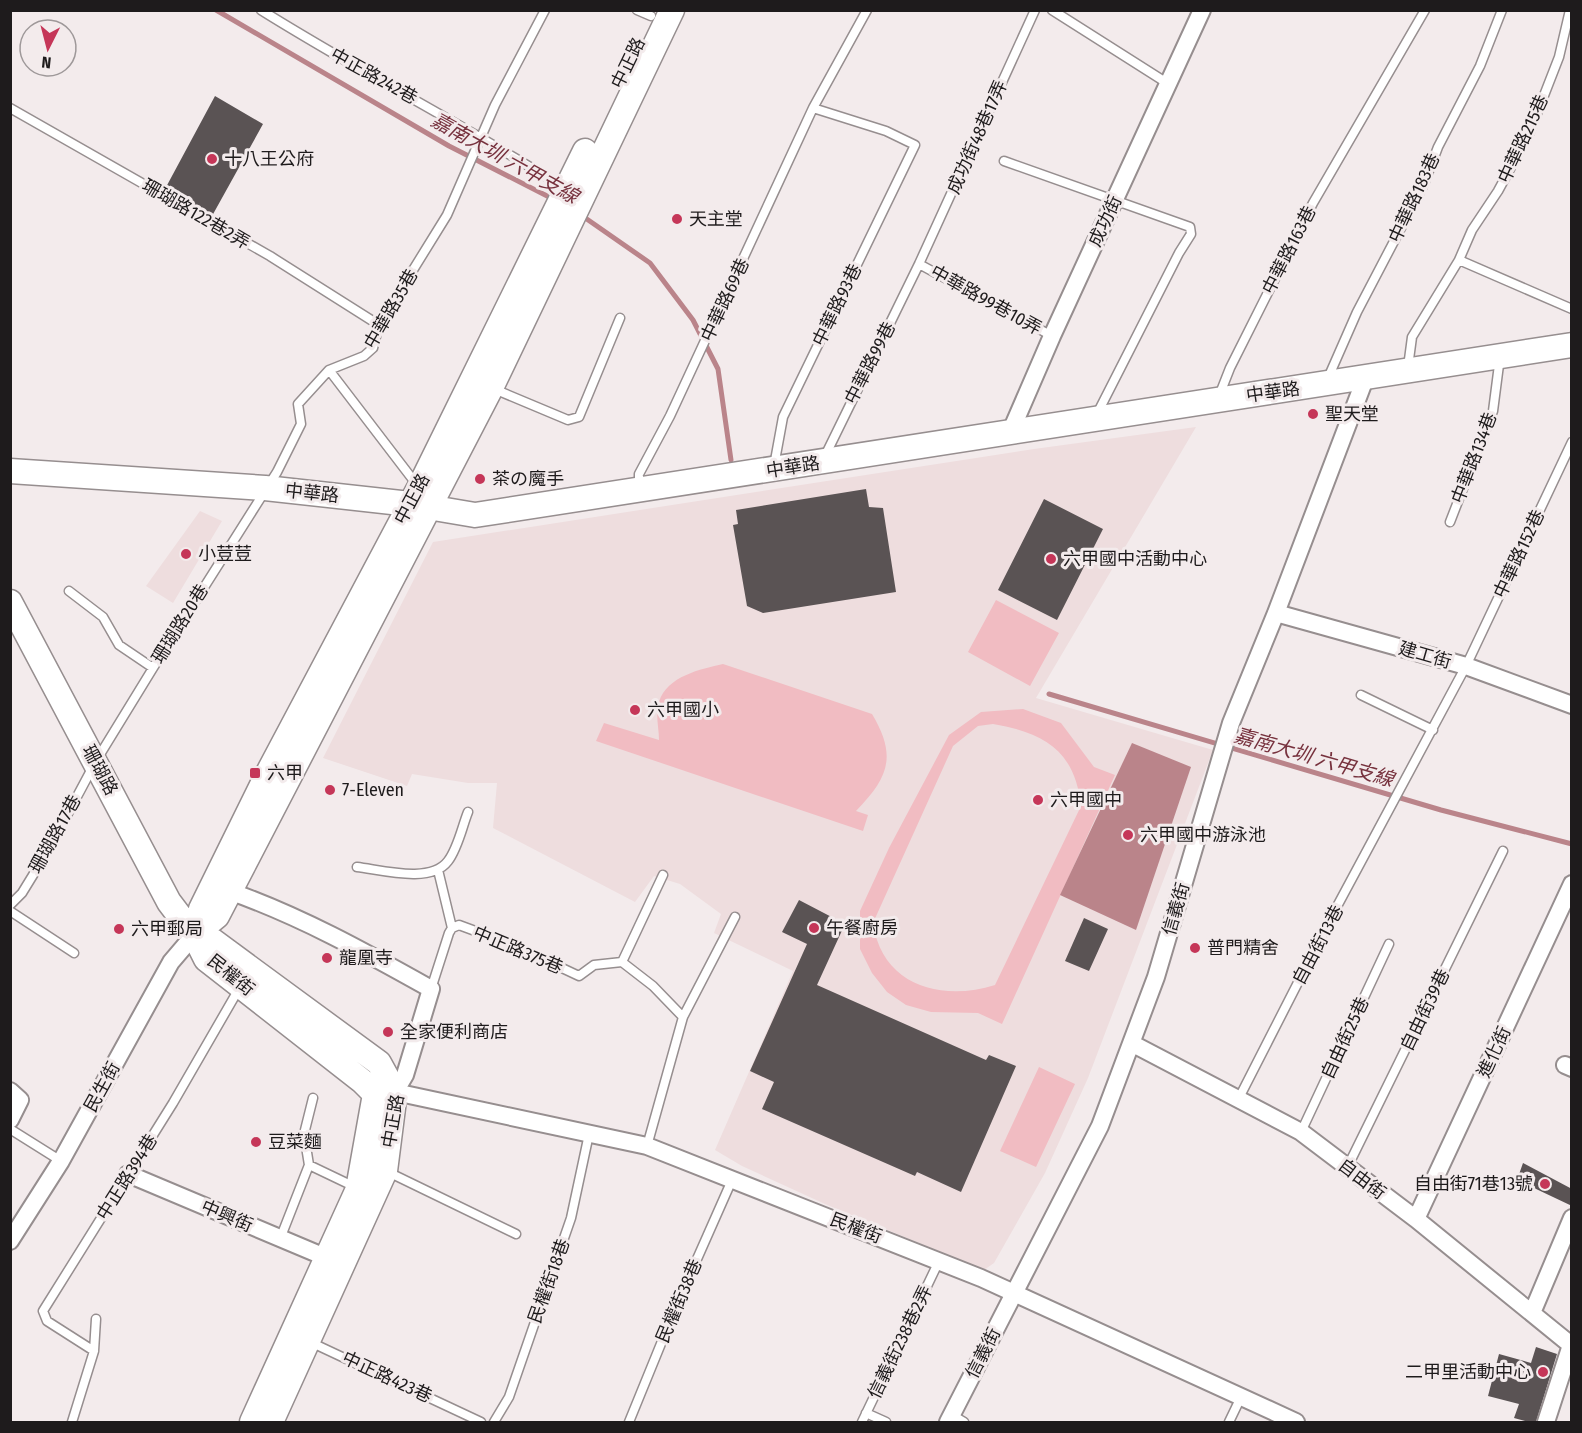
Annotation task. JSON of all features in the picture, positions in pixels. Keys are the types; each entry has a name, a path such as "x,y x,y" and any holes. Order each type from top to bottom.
{"main road":[{"name":"中正路","path":"194,934 201,909 269,771 419,499 490,388 653,12"},
{"name":"中正路","path":"194,934 217,916 419,499 573,193"},
{"name":"中華路","path":"10,471 419,499 475,515 1572,345"},
{"name":"珊瑚路","path":"10,602 169,902 194,934"},
{"name":"民權街","path":"194,934 206,959 385,1093"},
{"name":"民權街","path":"194,934 213,941 379,1064 385,1093"},
{"name":"中正路","path":"252,1422 300,1338 385,1171 385,1093"},
{"name":"中正路","path":"271,1422 326,1257 358,1189 385,1093"}],"street":[{"name":"成功街","path":"1010,432 1202,10"},
{"name":"信義街","path":"955,1420 1014,1293 1100,1126 1133,1044 1156,977 1231,723 1276,613 1365,378"},
{"name":"建工街","path":"1276,613 1466,666 1572,705"},
{"name":"進化街","path":"1416,1219 1572,884"},
{"path":"229,891 286,912 431,989"},
{"name":"民生街","path":"10,1241 61,1161 171,962 194,934"},
{"name":"中正路","path":"385,1093 405,1075 431,989"},
{"name":"自由街","path":"1133,1044 1300,1132 1416,1219 1571,1343"},
{"path":"10,1091 20,1100 10,1120"},
{"name":"民權街","path":"385,1093 647,1146 939,1261 1296,1422"},
{"name":"中興街","path":"128,1174 326,1257"},
{"path":"1532,1313 1572,1218"},
{"path":"1546,1422 1571,1343"}],"lane":[{"name":"中正路242巷","path":"261,10 314,44 483,136 573,193"},
{"name":"中華路35巷","path":"264,488 277,472 301,424 298,404 330,370 364,356 373,348 379,325 447,215 495,105 545,10"},
{"name":"中華路69巷","path":"639,491 639,474 695,362 813,108 867,10"},
{"name":"成功街48巷17弄","path":"920,264 1035,10"},
{"path":"1052,10 1167,83"},
{"name":"中華路163巷","path":"1218,400 1230,368 1312,203 1425,10"},
{"name":"中華路183巷","path":"1325,384 1356,312 1424,184 1438,147 1480,66 1502,10"},
{"name":"中華路215巷","path":"1407,370 1412,338 1459,260 1472,230 1498,191 1529,134 1559,57 1570,10"},
{"name":"珊瑚路122巷2弄","path":"10,108 270,256 379,325"},
{"name":"中華路93巷","path":"773,470 783,417 915,145 885,131 813,108"},
{"path":"1004,161 1190,227 1191,234 1179,253 1095,419"},
{"path":"1459,260 1572,309"},
{"name":"中華路99巷10弄","path":"920,264 1052,336"},
{"name":"中華路99巷","path":"822,463 920,264"},
{"path":"490,388 568,420 579,417 620,318"},
{"name":"中華路134巷","path":"1450,522 1493,411 1500,357"},
{"path":"330,370 419,499"},
{"name":"中華路152巷","path":"1433,730 1466,666 1572,442"},
{"name":"珊瑚路20巷","path":"96,761 264,488"},
{"path":"69,591 103,617 119,645 153,668"},
{"path":"1361,695 1433,730"},
{"name":"自由街13巷","path":"1239,1098 1334,912 1433,730"},
{"name":"珊瑚路17巷","path":"10,905 22,893 49,849 96,761"},
{"path":"357,867 420,873 438,870 449,860 468,812"},
{"name":"自由街39巷","path":"1347,1168 1503,851"},
{"path":"438,870 452,927"},
{"path":"663,875 622,962 653,986 683,1017"},
{"path":"10,911 75,953"},
{"path":"647,1146 683,1017 735,917"},
{"name":"中正路375巷","path":"431,989 452,927 459,925 513,945 579,976 594,965 622,962"},
{"name":"自由街25巷","path":"1300,1132 1389,944"},
{"name":"中正路394巷","path":"94,1351 47,1321 44,1311 173,1103 241,984"},
{"path":"280,1239 309,1165 304,1134 313,1098"},
{"path":"10,1129 61,1161"},
{"name":"民權街18巷","path":"494,1422 509,1396 571,1218 589,1134"},
{"path":"309,1165 358,1189"},
{"path":"385,1171 516,1234"},
{"name":"民權街38巷","path":"629,1422 678,1302 732,1180"},
{"name":"信義街238巷2弄","path":"861,1422 939,1261"},
{"path":"72,1422 94,1351 96,1319"},
{"name":"中正路423巷","path":"300,1338 481,1422"},
{"path":"1229,1422 1241,1397"},
{"path":"866,1413 886,1422"}],"shaded area":[{"path":"1196,427 1036,698 1213,750 1088,1078 1045,1173 994,1263 984,1270 825,1204 742,1166 715,1150 793,971 714,933 721,914 680,884 654,876 635,902 493,828 497,783 468,783 412,774 407,786 323,758 433,542 1034,449"},
{"name":"小荳荳","path":"200,511 222,521 173,603 146,586"},
{"path":"996,600 1059,633 1030,686 968,652"},
{"path":"723,664 872,714 885,742 887,754 882,776 856,811 868,815 863,831 596,741 604,723 659,740 657,716 663,693 669,686 686,675"},
{"path":"1023,709 1061,723 1094,767 1115,775 1002,1024 978,1013 931,1012 906,1005 887,992 872,973 860,949 860,911 889,848 949,735 981,712","holes":["993,724 1042,739 1064,758 1078,787 1081,806 995,985 975,990 955,991 918,984 902,975 888,962 879,944 873,923 953,746 978,726"]},
{"name":"六甲國中游泳池","path":"1132,743 1191,767 1136,930 1060,895"},
{"path":"1039,1067 1075,1084 1036,1167 1000,1151"}],"building":[{"name":"十八王公府","path":"215,96 263,124 212,216 165,189"},
{"path":"866,489 869,507 883,508 896,592 763,613 747,606 733,525 738,524 736,510"},
{"name":"六甲國中活動中心","path":"1044,499 1103,529 1057,620 998,590"},
{"path":"799,900 845,924 817,985 986,1060 989,1055 1016,1066 961,1192 917,1172 915,1176 762,1109 774,1082 750,1071 807,944 782,932"},
{"path":"1084,918 1108,929 1089,971 1065,961"},
{"name":"自由街71巷13號","path":"1523,1163 1572,1189 1572,1206 1517,1180"},
{"path":"1536,1347 1557,1354 1536,1422 1529,1422 1514,1418 1519,1404 1488,1396 1499,1354 1531,1363"}],"waterway":[{"name":"嘉南大圳 六甲支線","path":"216,10 449,146 555,200"},
{"name":"嘉南大圳 六甲支線","path":"581,215 650,263 693,320 718,369 731,460"},
{"name":"嘉南大圳 六甲支線","path":"1049,694 1441,810 1572,844"}],"place":[{"name":"十八王公府","path":"212,159"},
{"name":"天主堂","path":"677,219"},
{"name":"聖天堂","path":"1313,414"},
{"name":"茶の魔手","path":"480,479"},
{"name":"小荳荳","path":"186,554"},
{"name":"六甲國中活動中心","path":"1051,559"},
{"name":"六甲國小","path":"635,710"},
{"name":"六甲","path":"255,773"},
{"name":"7-Eleven","path":"330,790"},
{"name":"六甲國中","path":"1038,800"},
{"name":"六甲國中游泳池","path":"1128,835"},
{"name":"午餐廚房","path":"814,928"},
{"name":"六甲郵局","path":"119,929"},
{"name":"普門精舍","path":"1195,948"},
{"name":"龍凰寺","path":"327,958"},
{"name":"全家便利商店","path":"388,1032"},
{"name":"豆菜麵","path":"256,1142"},
{"name":"自由街71巷13號","path":"1545,1184"},
{"name":"二甲里活動中心","path":"1543,1372"}]}
